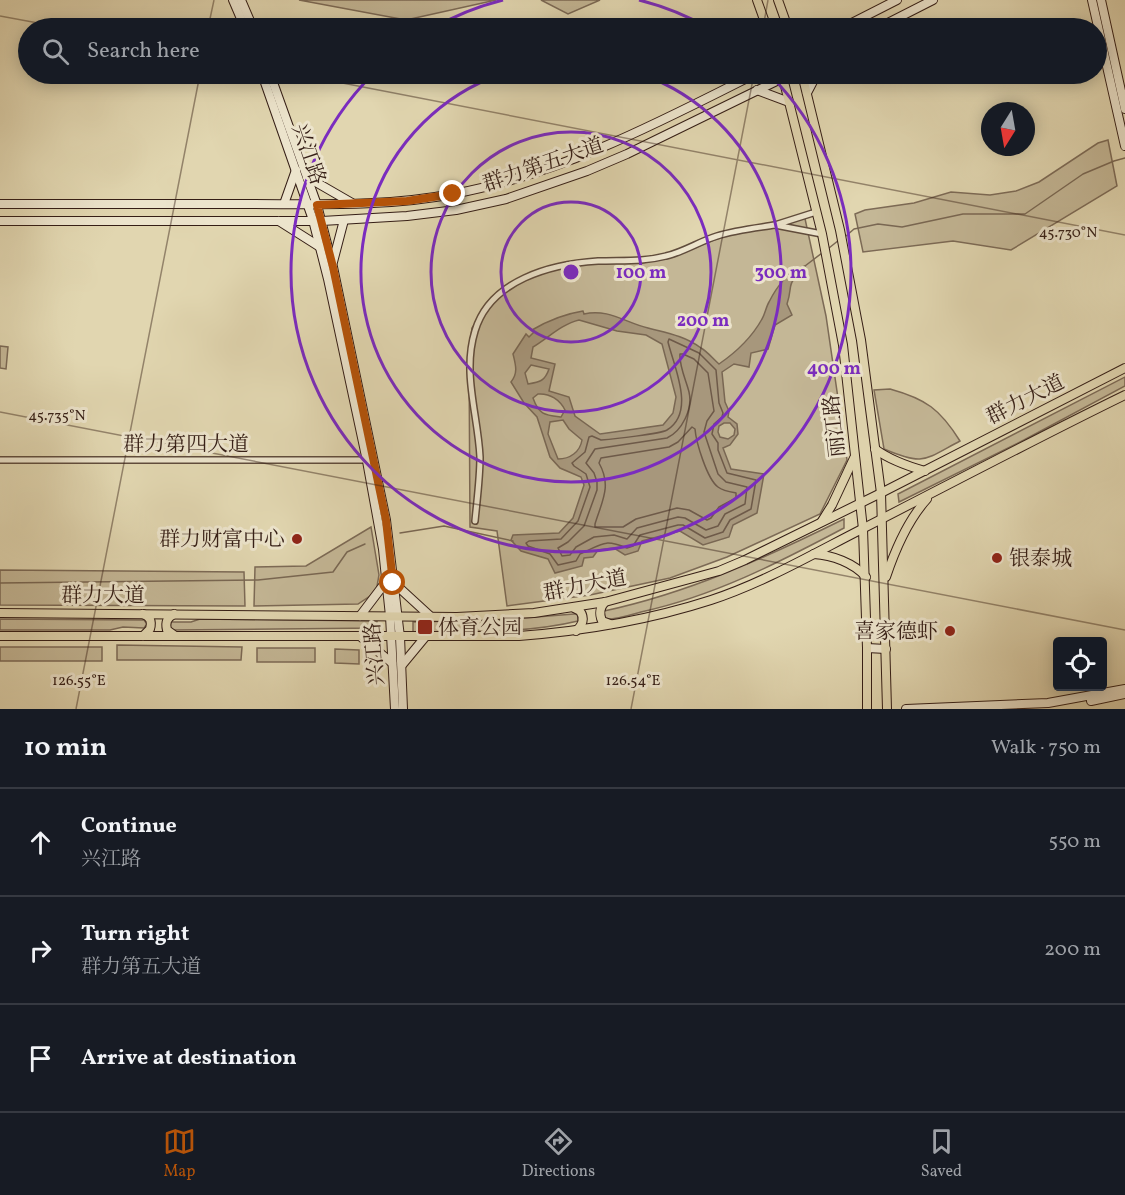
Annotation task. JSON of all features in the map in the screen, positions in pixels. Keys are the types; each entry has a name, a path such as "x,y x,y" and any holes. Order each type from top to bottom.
{"main road":[{"path":"233,0 241,18"},
{"path":"242,0 249,18"},
{"path":"757,0 763,18"},
{"path":"778,0 785,18"},
{"path":"862,18 897,0"},
{"path":"898,18 933,0"},
{"path":"1092,0 1096,18"},
{"path":"1101,0 1105,18"},
{"path":"1107,27 1125,109"},
{"path":"1107,66 1125,145"},
{"name":"兴江路","path":"266,84 313,220 370,460"},
{"name":"兴江路","path":"274,84 317,205 332,263 382,521 395,637 402,665 403,709"},
{"name":"群力第五大道","path":"0,204 317,205 407,201 453,194 571,161 662,122 733,84"},
{"name":"群力第五大道","path":"0,220 322,221 407,216 456,210 506,199 547,186 627,154 768,84"},
{"name":"丽江路","path":"786,84 822,234 843,345 863,529 866,577 867,709"},
{"name":"丽江路","path":"805,84 840,230 861,340 881,493 887,709"},
{"path":"807,93 812,84"},
{"path":"757,90 789,102"},
{"path":"284,204 296,170"},
{"path":"307,177 354,204"},
{"path":"278,220 320,247"},
{"path":"332,263 344,220"},
{"name":"群力大道","path":"0,613 497,615 574,608 605,602 719,571 925,471 1125,368"},
{"name":"群力大道","path":"0,636 519,636 576,631 613,624 711,600 739,590 1124,396"},
{"path":"875,448 885,456 925,471"},
{"path":"821,523 845,480 855,454"},
{"path":"884,583 894,555 912,519 932,493"},
{"path":"814,554 848,564 857,568 866,577"},
{"path":"360,616 389,583 430,616"},
{"path":"605,602 601,607 601,618 604,622 613,624"},
{"path":"574,608 583,616 582,624 576,631"},
{"path":"142,614 148,616 151,621 150,629 143,636"},
{"path":"174,614 168,618 166,624 168,632 175,636"},
{"path":"402,665 426,636"},
{"path":"361,637 392,663"},
{"name":"兴江路","path":"395,637 392,663 395,709"},
{"path":"867,648 886,649"},
{"path":"906,709 990,708 1048,703 1125,689"},
{"path":"1033,709 1125,694"}],"street":[{"path":"475,521 480,457 470,386 470,354 475,329 484,311 499,293 519,280 548,269 597,261 640,261 658,258 716,236 775,225 816,212"},
{"path":"775,225 822,234"},
{"name":"群力第四大道","path":"0,460 370,460"}],"shaded area":[{"path":"299,0 496,0 415,18 395,18"},
{"path":"541,0 600,0 568,14"},
{"path":"1108,140 1117,186 1011,250 953,241 863,252 855,214 865,210 914,203 951,192 990,195 1016,191 1039,182 1098,143"},
{"name":"体育公园","path":"804,214 826,316 847,460 820,514 727,557 670,578 590,595 507,606 497,531 470,527 469,354 472,328 493,296 517,279 556,268 601,259 642,263 671,257 722,237"},
{"path":"0,346 8,347 6,369 0,368"},
{"path":"1125,377 1125,386 1024,440 899,502 898,494"},
{"path":"890,389 923,401 939,413 960,441 939,453 916,459 884,449 874,390"},
{"path":"844,519 844,528 795,554 720,588 668,605 614,619 605,619 604,611 697,584 786,547"},
{"path":"371,527 379,575 376,592 358,604 254,606 255,567 306,566"},
{"path":"0,570 244,572 245,606 0,605"},
{"path":"578,614 578,621 537,628 413,632 413,622 500,620"},
{"path":"0,619 144,620 147,624 144,628 123,627 110,630 0,630"},
{"path":"200,619 377,621 377,628 172,630 170,628 171,622 191,622"},
{"path":"117,645 242,647 241,660 117,660"},
{"path":"0,647 102,647 102,661 0,661"},
{"path":"257,648 315,648 315,662 257,662"},
{"path":"335,649 359,650 359,664 335,663"}],"water":[{"path":"805,266 807,270 795,278 791,284 787,304 792,315 775,325 768,349 751,353 749,367 734,364 722,372 728,417 737,424 738,434 730,445 723,448 731,469 764,474 757,513 733,525 729,537 703,545 680,531 642,541 638,551 625,555 614,548 598,550 593,557 584,558 582,566 555,573 548,559 521,551 511,540 513,535 559,533 573,518 584,485 581,477 560,468 550,457 537,417 524,403 511,382 516,369 513,354 526,334 529,337 534,332 532,330 569,314 583,311 584,314 609,314 682,338 704,350 719,364 737,350 758,326 779,285 799,268","holes":["579,320 617,331 646,335 662,344 676,397 673,413 663,425 600,434 575,416 569,397 549,391 555,364 531,358 533,347","531,365 549,369 542,380 528,384 525,373","538,394 550,396 557,400 565,410 561,417 547,415 540,411 533,398","563,420 569,429 582,440 574,454 558,459 548,434 550,422","724,423 730,423 735,429 734,435 728,439 720,437 719,426"]}],"waterway":[{"path":"846,236 854,229 878,224 902,227 963,214 1025,214 1083,174 1125,158"},
{"path":"829,248 839,240"},
{"path":"805,266 822,253"},
{"path":"400,533 444,526 513,541"},
{"path":"0,583 258,580 333,572 347,552 365,544"}],"place":[{"name":"群力财富中心","path":"297,539"},
{"name":"银泰城","path":"997,558"},
{"name":"体育公园","path":"425,627"},
{"name":"喜家德虾","path":"950,631"}],"route":[{"path":"393,583 386,520 333,267 317,205 407,201 453,194"}]}
